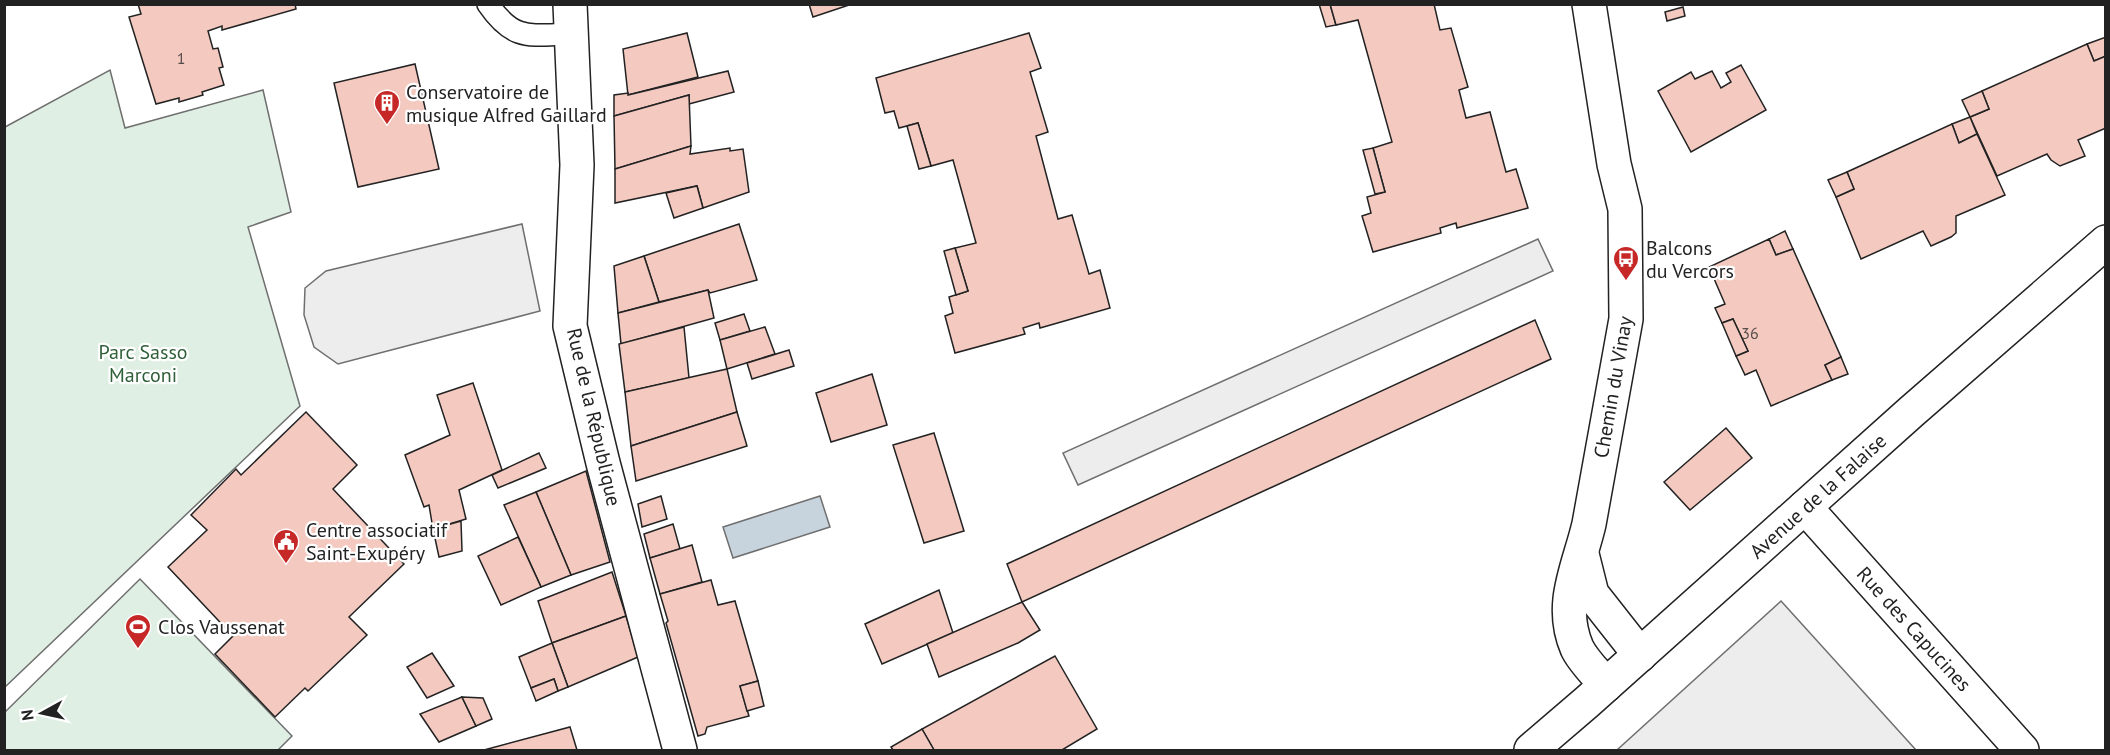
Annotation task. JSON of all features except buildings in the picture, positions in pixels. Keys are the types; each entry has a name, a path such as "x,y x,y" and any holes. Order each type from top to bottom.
{"street":[{"name":"Chemin du Vinay","path":"1589,4 1614,164 1625,209 1626,319 1582,554 1571,582 1568,605 1571,629 1578,650 1606,685"},
{"name":"Rue de la République","path":"570,19 577,165 570,326 603,463 680,750"},
{"name":"Avenue de la Falaise","path":"1531,750 2106,242"},
{"name":"Rue des Capucines","path":"1805,507 2022,750"},
{"name":"Chemin du Vinay","path":"1582,554 1592,594 1640,655"}],"lane":[{"path":"488,4 501,22 524,35 570,19"}],"green space":[{"name":"Parc Sasso Marconi","path":"110,70 125,128 263,90 291,212 248,227 300,406 5,687 5,127"},
{"name":"Clos Vaussenat","path":"140,579 292,736 278,750 5,750 5,712"}],"shaded area":[{"path":"522,224 540,311 338,364 314,347 304,315 305,288 326,271"},
{"path":"1538,239 1553,271 1078,485 1063,453"},
{"path":"820,496 830,527 733,558 723,527"},
{"path":"1781,601 1916,750 1617,750"}],"place":[{"name":"Conservatoire de musique Alfred Gaillard","path":"387,126"},
{"name":"Balcons du Vercors","path":"1626,282"},
{"name":"Centre associatif Saint-Exupéry","path":"286,565"},
{"name":"Clos Vaussenat","path":"138,650"}]}
